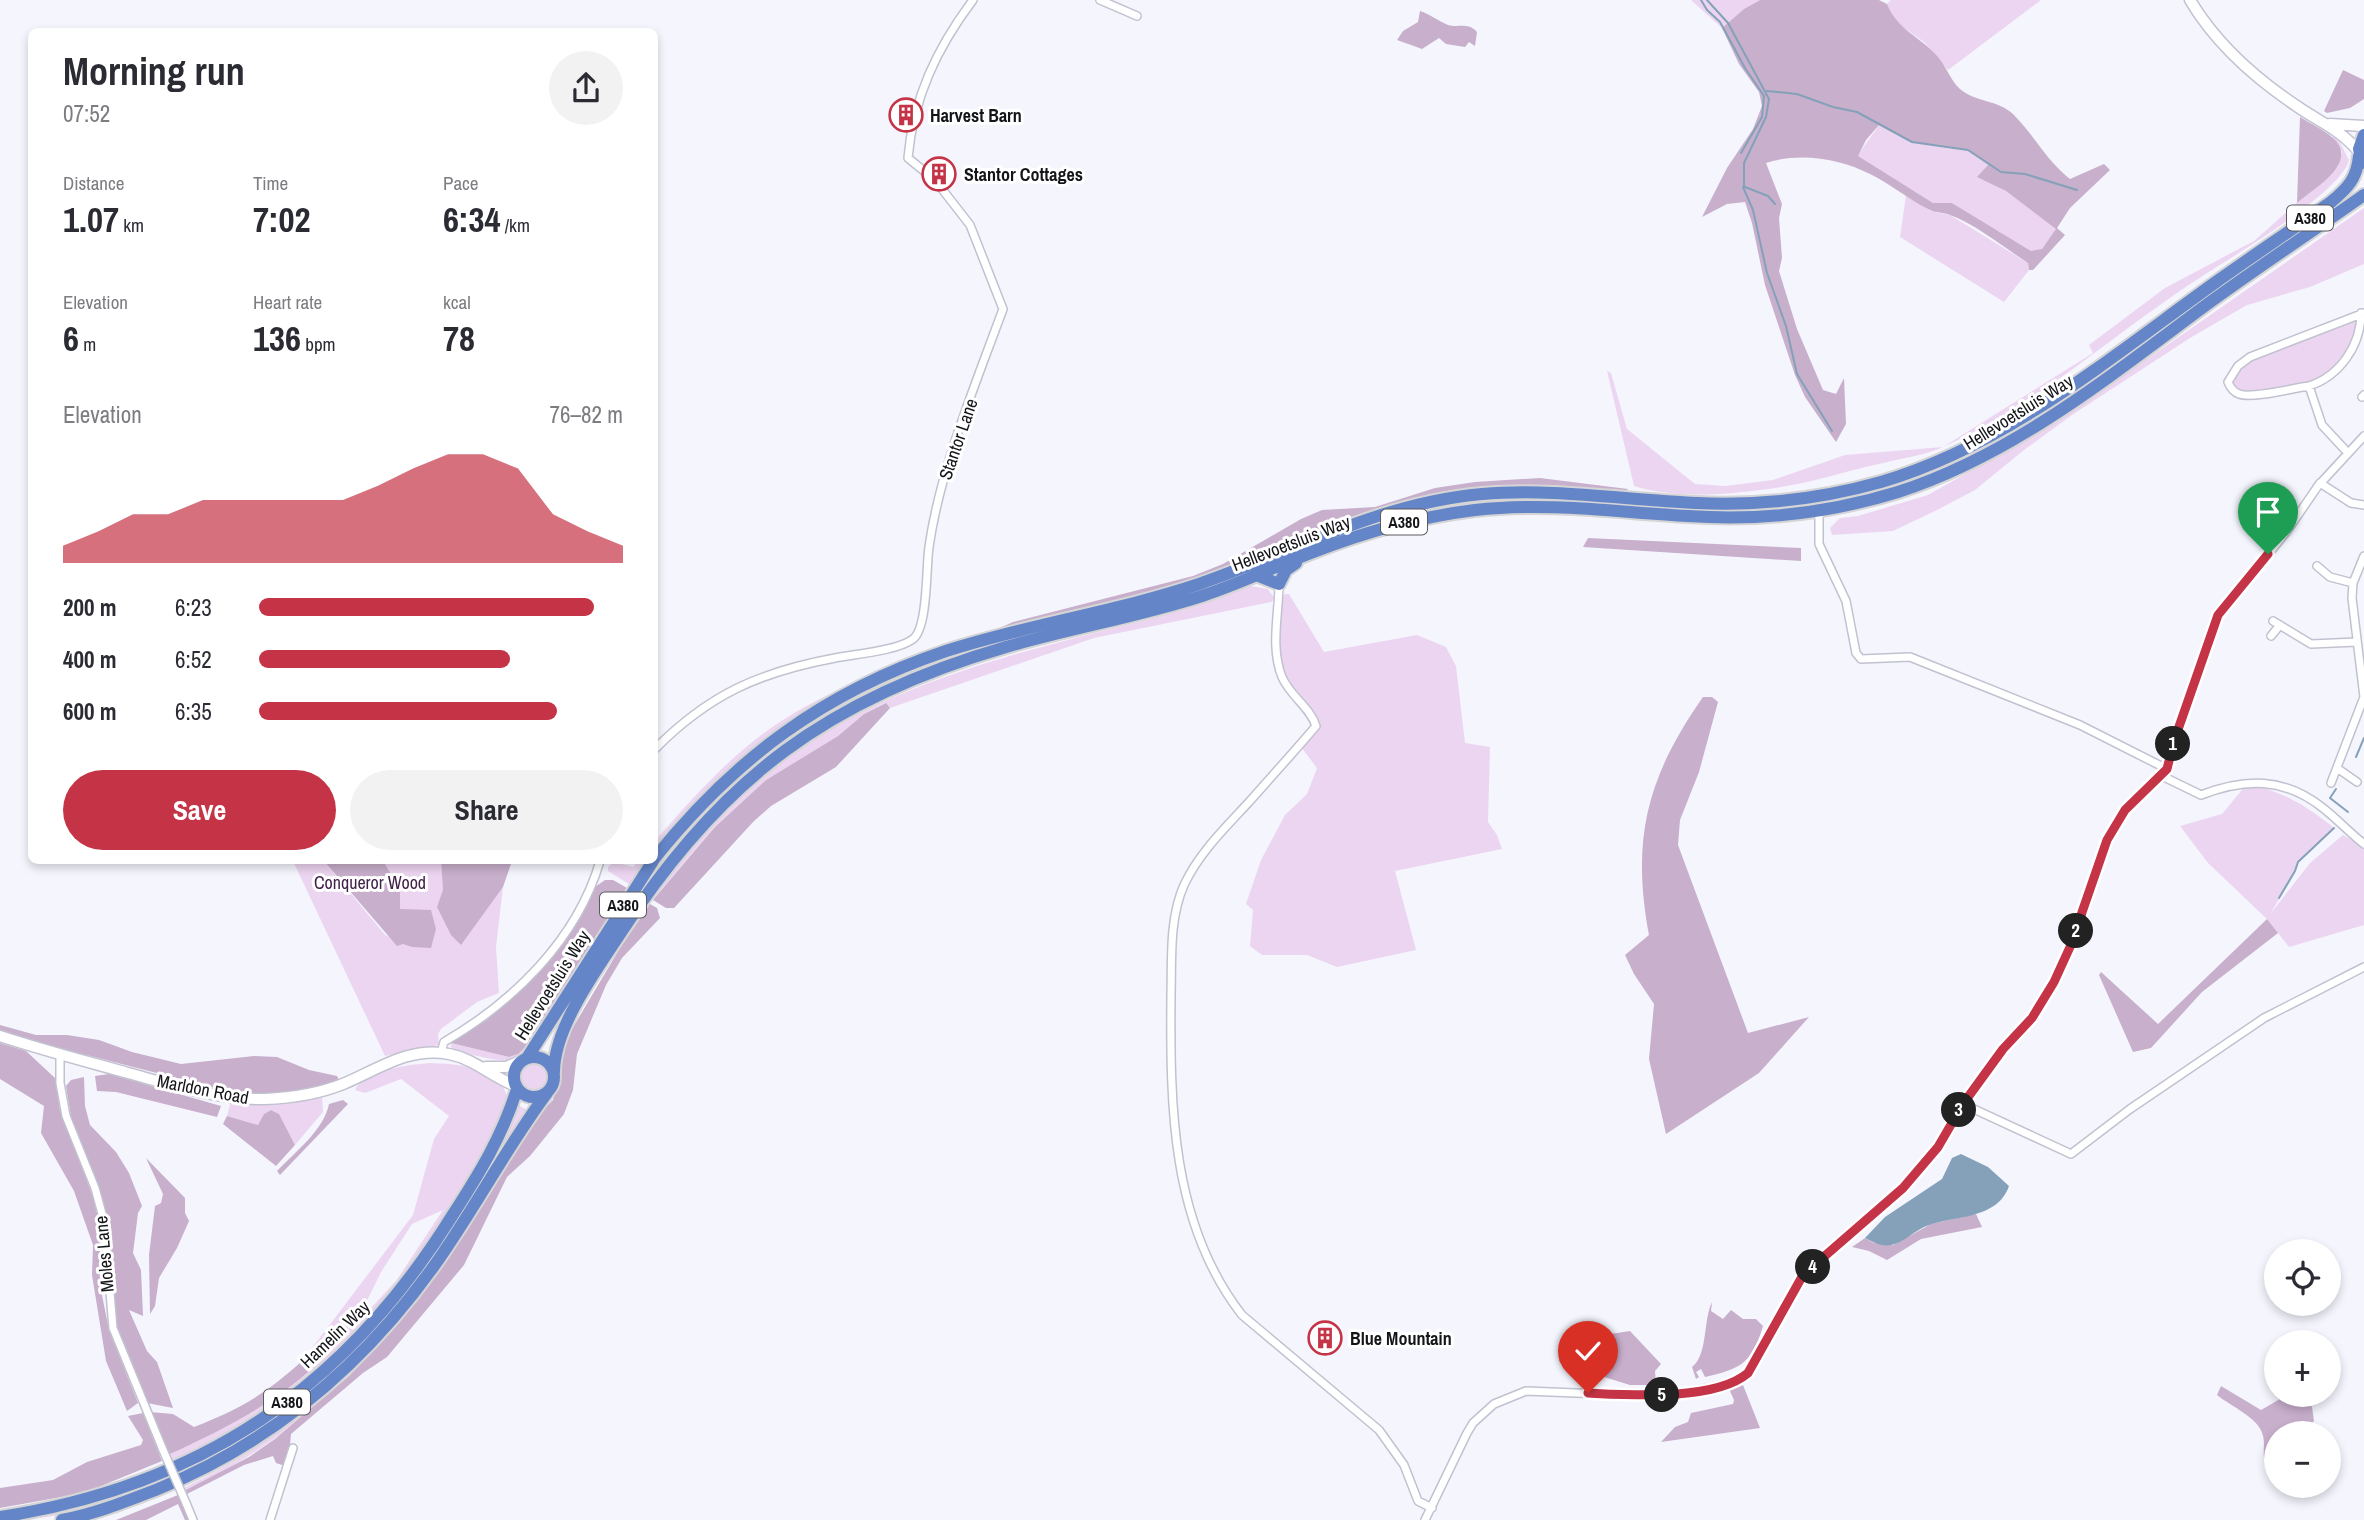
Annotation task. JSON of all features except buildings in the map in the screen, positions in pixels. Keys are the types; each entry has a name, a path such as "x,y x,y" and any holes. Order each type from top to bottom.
{"highway":[{"name":"Hellevoetsluis Way","path":"658,855 710,794 751,756 811,713 860,686 948,651 1197,584 1373,516 1448,498 1516,492 1697,503 1774,502 1816,497 1864,486 1942,460 1986,439 2077,382 2331,202 2352,183 2357,173 2364,135"},
{"name":"Hellevoetsluis Way","path":"554,1072 554,1057 561,1032 611,947 659,876 717,807 758,769 856,704 933,670 1008,646 1171,606 1312,552 1410,521 1480,510 1569,507 1728,517 1819,511 1902,491 1961,467 2016,438 2123,366 2364,195"},
{"path":"1256,575 1279,584 1286,570 1312,552"},
{"name":"Hellevoetsluis Way","path":"525,1059 651,864"},
{"path":"525,1059 543,1059 554,1072 553,1083 547,1093 531,1097 517,1088 514,1071 525,1059"},
{"name":"Hamelin Way","path":"0,1517 85,1500 156,1476 237,1436 294,1396 354,1343 410,1280 493,1150 510,1114 517,1088"},
{"name":"Hamelin Way","path":"62,1520 138,1497 201,1471 259,1437 323,1389 370,1345 408,1301 455,1235 519,1132 547,1093"}],"street":[{"name":"Stantor Lane","path":"658,746 690,717 753,680 785,668 894,646 913,639 919,629 924,611 930,535 942,483 1003,309 970,225 935,180 908,158 923,81 950,32 973,0"},
{"path":"1100,0 1137,16"},
{"path":"2190,0 2213,32 2253,73 2301,110 2330,124 2361,158"},
{"path":"2330,124 2364,126"},
{"path":"2362,313 2359,338 2350,352 2333,373 2309,386 2239,394 2231,389 2228,382 2238,366 2250,357 2362,313"},
{"path":"2309,386 2322,425 2351,450"},
{"path":"2305,503 2364,436"},
{"path":"2320,483 2351,503 2364,505"},
{"path":"1426,1520 1473,1423 1494,1405 1526,1391 1651,1396 1689,1392 1737,1382 1748,1373 1803,1275 1903,1188 1938,1147 1963,1104 2003,1049 2032,1018 2054,982 2070,947 2107,840 2125,810 2164,773 2218,615 2287,531 2320,483"},
{"path":"1819,511 1819,544 1846,601 1856,653 1861,659 1910,657 2080,725 2201,795 2245,782 2273,783 2321,806 2364,844"},
{"path":"2331,783 2364,697 2353,583 2364,556"},
{"path":"2329,563 2320,568 2330,576 2353,583"},
{"path":"1279,584 1276,626 1279,664 1290,692 1313,716 1316,726 1209,846 1190,873 1176,909 1172,938 1172,1108 1184,1195 1196,1235 1224,1292 1242,1315 1379,1430 1404,1465 1418,1501 1432,1508"},
{"path":"2271,636 2276,623 2311,644 2357,642"},
{"path":"2337,768 2357,782"},
{"path":"441,1053 444,1042 506,1000 554,948 592,884 599,864"},
{"path":"1963,1104 2071,1154 2130,1109 2264,1018 2364,967"},
{"name":"Marldon Road","path":"0,1035 60,1054 198,1090 228,1097 264,1099 325,1090 408,1055 441,1053 485,1067 506,1066 525,1059"},
{"name":"Moles Lane","path":"60,1054 60,1083 66,1116 95,1188 104,1222 113,1328 194,1520"},
{"name":"Marldon Road","path":"485,1067 502,1081 517,1088"},
{"path":"270,1520 293,1448"}],"shaded area":[{"path":"1691,0 1760,0 1744,9 1722,28"},
{"path":"1891,0 2041,0 1948,70 1924,42 1894,21 1887,4"},
{"path":"1880,124 1908,140 1968,150 1988,165 1978,177 2006,191 2057,229 2041,250 2031,251 1952,203 1933,203 1857,156"},
{"path":"2336,135 2349,160 2342,174 2307,206 2169,298 2045,389 1980,429 1944,447 2093,353 2089,345 2165,288 2254,241 2338,166 2342,152 2332,138"},
{"path":"1906,195 1931,211 1950,215 2028,263 2029,270 2004,302 1900,237"},
{"path":"2364,208 2364,264 2310,287 2247,305 2190,338 2072,415 1975,490 1937,510 1893,531 1832,535 1830,528 1840,518 1858,516 1928,495 2055,423"},
{"path":"2353,320 2357,324 2350,347 2340,362 2322,378 2295,386 2247,393 2236,390 2232,385 2237,374 2264,354"},
{"path":"1607,371 1611,373 1627,429 1695,484 1726,486 1773,480 1845,455 1943,447 1921,455 1806,482 1745,492 1688,494 1634,486"},
{"path":"1242,581 946,667 775,755 643,893 638,890 681,836 729,786 782,742 841,705 915,673 965,657"},
{"path":"1251,586 1268,589 1275,599 1094,638 890,708 885,703 864,714 838,736 766,780 715,827 653,900 650,898 707,829 755,781 816,738 861,713 907,692 1002,658 1163,615"},
{"path":"1285,594 1289,594 1324,652 1417,635 1446,647 1456,666 1465,743 1490,747 1488,822 1502,849 1395,871 1416,950 1337,967 1307,955 1262,955 1250,946 1253,910 1246,904 1261,860 1285,815 1307,794 1317,768 1301,747 1319,726 1288,682 1278,642 1278,614"},
{"path":"914,658 798,721 658,852 658,838 714,776 747,746 798,711"},
{"path":"2247,784 2294,800 2334,828 2298,862 2271,913 2310,863 2343,835 2364,847 2364,925 2289,947 2267,919 2208,863 2180,826 2222,814"},
{"path":"294,864 326,864 385,935 412,947 400,909 400,888 385,864 441,864 443,890 460,945 503,887 496,947 499,993 477,1002 441,1029 438,1034 439,1045 385,1056"},
{"path":"612,864 633,867 636,864 648,864 632,886 608,871"},
{"path":"627,888 629,890 559,1002 582,957"},
{"path":"540,1032 527,1050 512,1060 481,1057 451,1047 451,1043 509,1057 521,1051"},
{"path":"533,1061 544,1065 548,1076 544,1087 533,1091 522,1087 518,1076 522,1065"},
{"path":"431,1063 463,1066 484,1072 501,1084 506,1093 504,1112 490,1142 441,1223 385,1302 346,1347 263,1410 219,1438 173,1462 170,1454 264,1404 315,1366 303,1360 413,1215 434,1139 449,1116 401,1079 365,1093 355,1090 368,1077 378,1073","holes":["443,1210 396,1281 355,1325 381,1272 412,1224"]},
{"path":"322,1096 323,1112 295,1145 279,1114 271,1110 264,1114 258,1125 227,1116 231,1101"},
{"path":"518,1105 529,1111 424,1274 339,1372 250,1436 180,1476 178,1473 282,1411 361,1345 410,1286 504,1138"},
{"path":"332,1389 299,1420 264,1446 206,1480 186,1490 184,1488 262,1444"},
{"path":"169,1476 171,1481 91,1508 50,1517 8,1520 90,1501"}],"green space":[{"path":"1760,0 1879,0 1887,4 1903,27 1938,57 1960,89 2007,109 2070,179 2104,164 2110,170 2070,208 2057,228 2065,235 2033,270 2029,270 2028,263 1970,224 1948,214 1930,210 1858,168 1805,157 1766,163 1782,204 1779,218 1782,258 1779,271 1797,329 1823,390 1836,394 1844,378 1846,424 1836,442 1805,397 1795,375 1765,285 1745,202 1727,204 1702,217 1727,168 1753,129 1762,106 1759,92 1739,64 1722,28 1744,9","holes":["1879,125 1912,142 1968,150 1988,165 1977,177 2006,191 2056,229 2042,249 2031,251 1952,203 1933,203 1858,156 1866,140"]},
{"path":"1420,11 1448,25 1474,29 1477,32 1475,46 1469,42 1465,47 1446,44 1439,38 1422,49 1397,40 1403,31 1418,22"},
{"path":"2343,70 2364,80 2364,99 2350,108 2327,113 2324,111"},
{"path":"2300,117 2333,138 2340,147 2341,157 2332,174 2297,203"},
{"path":"1540,478 1628,489 1623,494 1441,498 1180,589 998,632 997,629 1013,622 1193,576 1223,564 1301,519 1322,510 1375,507 1435,488 1475,482"},
{"path":"1588,538 1801,548 1801,561 1583,547"},
{"path":"1703,697 1712,697 1718,702 1699,772 1680,820 1678,845 1748,1033 1809,1017 1759,1073 1666,1134 1649,1059 1654,1004 1625,955 1649,935 1642,869 1648,810 1668,754"},
{"path":"886,703 890,708 836,767 771,806 674,908 666,908 653,900 715,827 766,780 838,736 864,714"},
{"name":"Conqueror Wood","path":"327,864 385,864 400,888 400,909 431,910 436,929 431,948 403,944 397,946"},
{"name":"Conqueror Wood","path":"441,864 511,864 503,887 461,945 451,935 437,907 443,890"},
{"path":"605,880 613,880 627,888 534,1039 518,1054 509,1057 451,1043 488,1019 533,978 560,946 595,887"},
{"path":"650,904 657,908 660,918 622,958 606,985 577,1054 573,1090 564,1114 530,1156 507,1177 464,1265 387,1357 363,1373 291,1434 288,1467 276,1463 273,1456 244,1465 187,1494 186,1490 249,1457 275,1439 349,1376 391,1332 442,1264 533,1120 553,1100 558,1085 562,1049 569,1034 620,948"},
{"path":"2267,919 2278,933 2202,992 2151,1048 2133,1052 2099,975 2101,972 2158,1024"},
{"path":"0,1025 36,1035 67,1035 99,1040 132,1052 181,1064 254,1056 277,1057 309,1070 337,1076 340,1082 284,1094 239,1094 0,1033"},
{"path":"0,1043 26,1051 55,1078 60,1110 92,1194 99,1221 102,1295 109,1330 138,1403 127,1411 106,1361 92,1275 93,1245 74,1191 41,1133 44,1106 0,1079"},
{"path":"109,1074 221,1106 217,1117 116,1092 97,1091 95,1076"},
{"path":"84,1077 85,1106 90,1125 116,1152 129,1173 142,1206 138,1213 133,1253 141,1270 143,1316 129,1310 147,1351 157,1362 173,1408 147,1403 117,1331 107,1222 73,1129 66,1086 71,1080"},
{"path":"343,1100 348,1104 280,1175 277,1171 315,1132 329,1104"},
{"path":"271,1110 279,1114 295,1145 276,1166 223,1124 227,1116 258,1125 264,1114"},
{"path":"146,1158 185,1198 185,1213 189,1221 159,1278 155,1306 150,1314 149,1255 155,1206 161,1203 163,1194"},
{"path":"1976,1214 1982,1227 1921,1239 1887,1260 1869,1251 1852,1247 1865,1238 1874,1243 1893,1245 1931,1224"},
{"path":"1712,1302 1711,1311 1723,1319 1731,1310 1743,1319 1756,1319 1763,1326 1754,1348 1743,1362 1728,1371 1705,1377 1701,1369 1696,1372 1699,1377 1696,1379 1692,1367 1701,1354"},
{"path":"1630,1331 1661,1364 1655,1371 1656,1385 1630,1385 1559,1361 1559,1347 1562,1345"},
{"path":"303,1360 315,1366 282,1393 227,1426 170,1454 150,1412 173,1414 194,1427 252,1400"},
{"path":"1743,1385 1760,1428 1661,1442 1675,1427 1688,1422 1691,1413 1733,1404 1729,1389"},
{"path":"2221,1386 2261,1410 2266,1407 2312,1407 2314,1421 2264,1421 2264,1439 2261,1430 2251,1418 2217,1395"},
{"path":"143,1413 162,1461 84,1493 0,1508 0,1488 53,1480 87,1462 141,1445 143,1440 128,1416"},
{"path":"178,1495 189,1520 185,1520 178,1504 146,1520 116,1520"}],"water":[{"path":"1961,1154 1988,1167 2009,1186 2003,1197 1994,1205 1972,1215 1924,1227 1891,1245 1880,1245 1865,1238 1885,1217 1942,1179 1952,1158"}],"waterway":[{"path":"1701,0 1720,22 1764,96 1762,117 1741,153"},
{"path":"1707,0 1728,23 1769,99 1766,117 1744,163 1744,187"},
{"path":"1767,91 1797,94 1833,107 1857,112 1912,142 1968,150 2001,172 2025,174 2077,190"},
{"path":"1743,187 1753,210 1767,273 1786,326 1797,374 1832,431"},
{"path":"1745,187 1768,196 1775,204"},
{"path":"2356,757 2364,738"},
{"path":"2336,789 2330,798 2348,812"},
{"path":"2279,898 2298,862 2334,828"}],"place":[{"name":"Harvest Barn","path":"906,115"},
{"name":"Stantor Cottages","path":"939,174"},
{"name":"Blue Mountain","path":"1325,1338"}],"route":[{"path":"1588,1393 1651,1396 1689,1392 1737,1382 1748,1373 1803,1275 1903,1188 1938,1147 1963,1104 2003,1049 2032,1018 2054,982 2070,947 2107,840 2125,810 2167,769 2200,660 2218,615 2268,554"}]}
